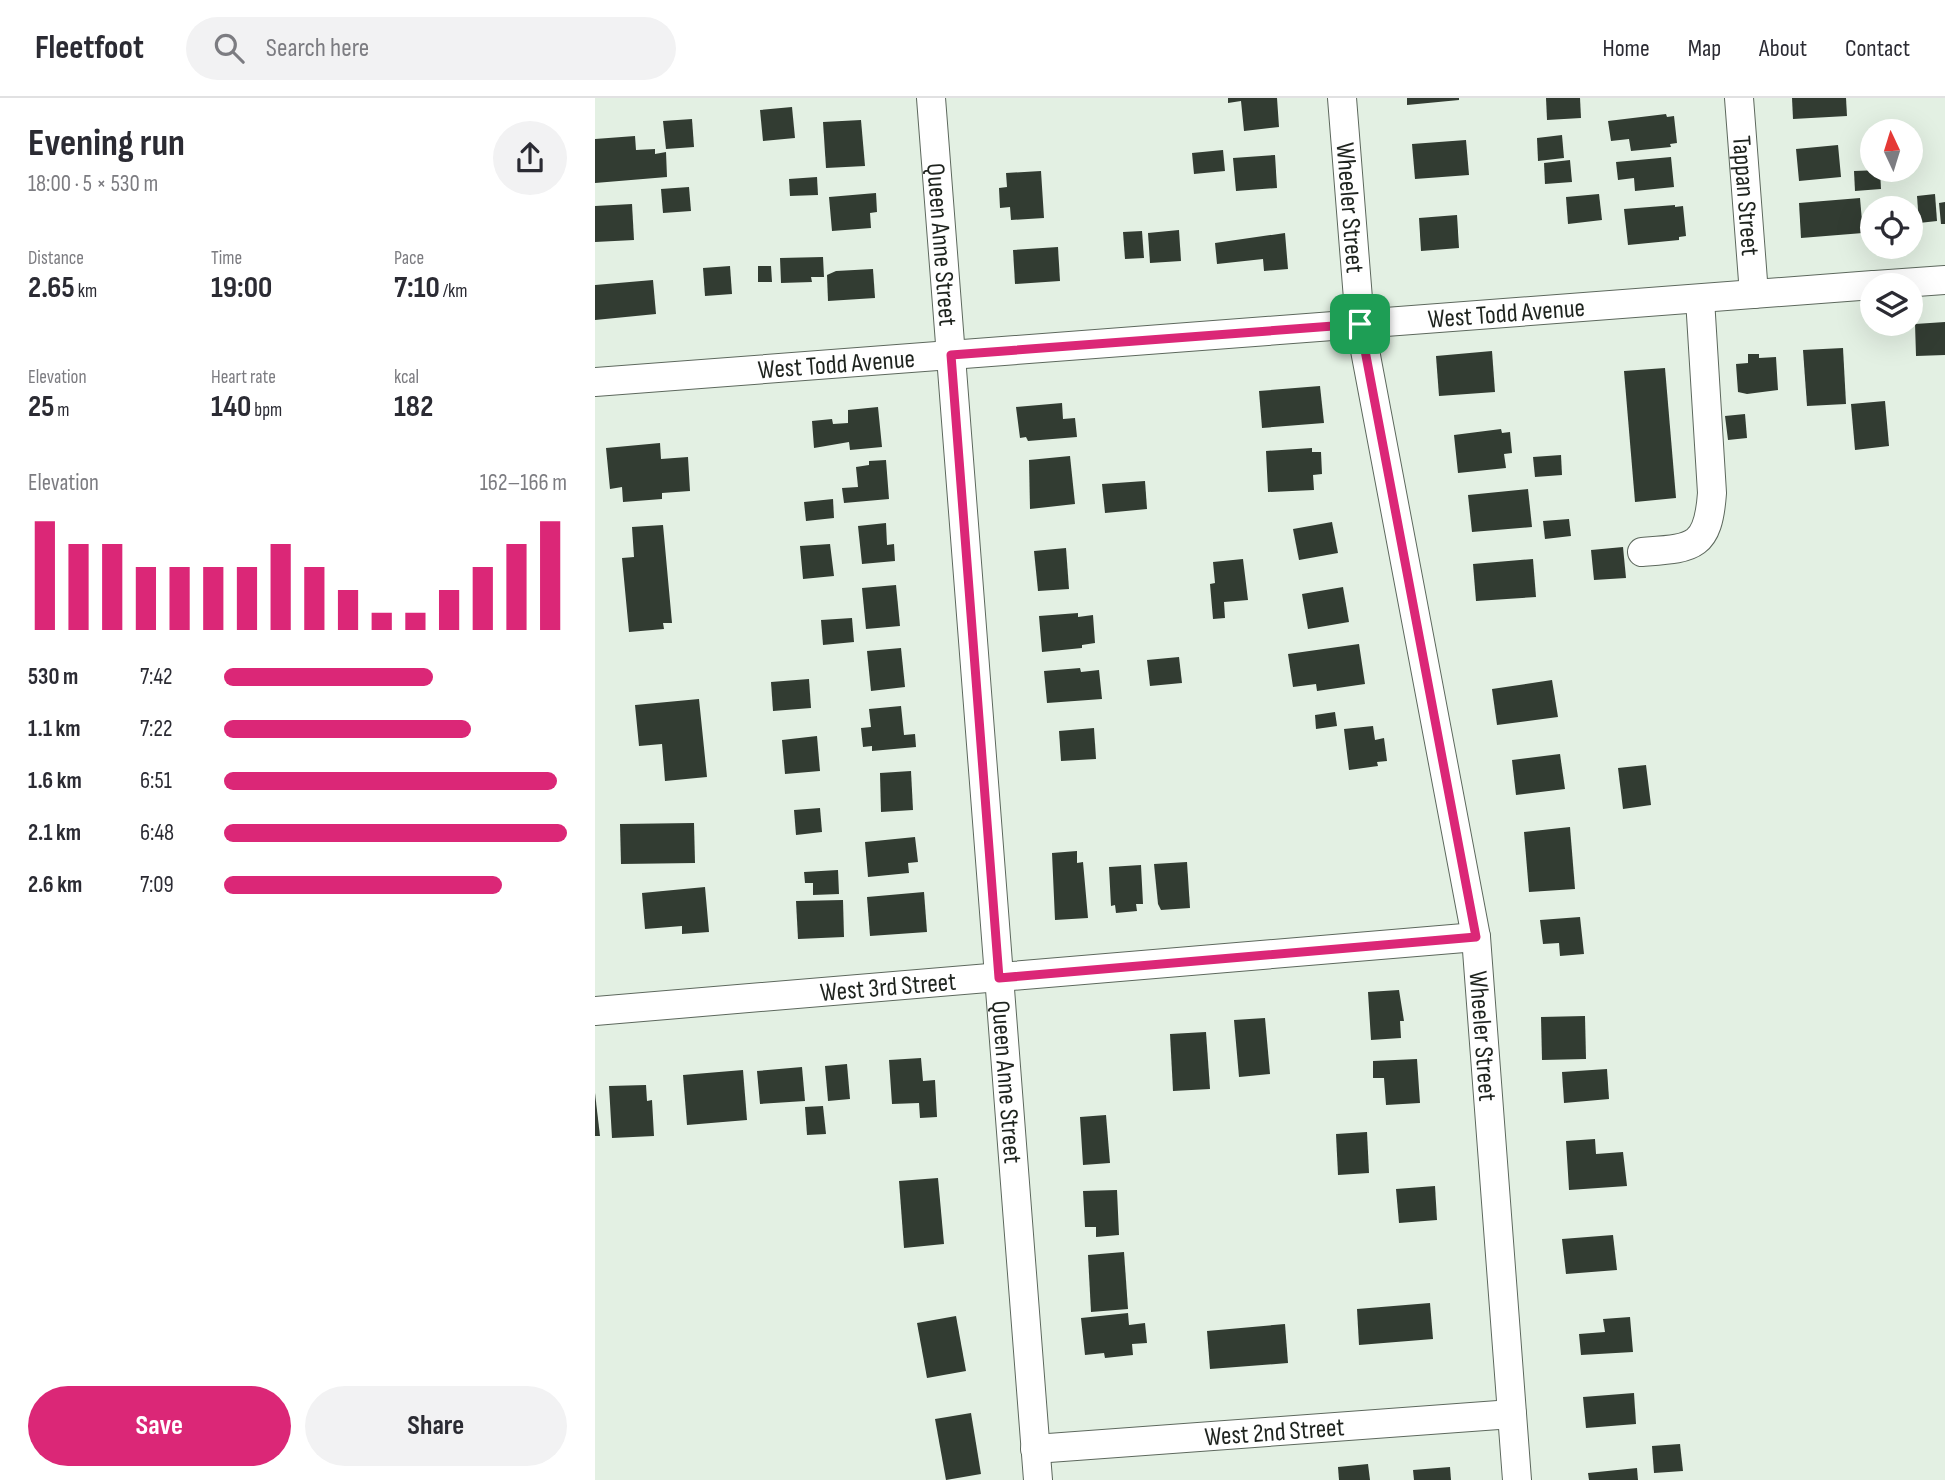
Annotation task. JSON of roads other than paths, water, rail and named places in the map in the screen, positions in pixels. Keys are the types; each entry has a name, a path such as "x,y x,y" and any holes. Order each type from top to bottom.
{"street":[{"name":"Queen Anne Street","path":"931,98 1038,1480"},
{"name":"Wheeler Street","path":"1342,98 1360,324 1476,937 1517,1480"},
{"name":"Tappan Street","path":"1738,98 1754,294"},
{"name":"West Todd Avenue","path":"1923,282 1945,280"},
{"name":"West Todd Avenue","path":"595,382 1860,286"},
{"path":"1642,552 1684,549 1697,540 1710,525 1712,493 1700,299"},
{"name":"West 3rd Street","path":"595,1012 1476,937"},
{"name":"West 2nd Street","path":"1035,1449 1512,1414"}]}
